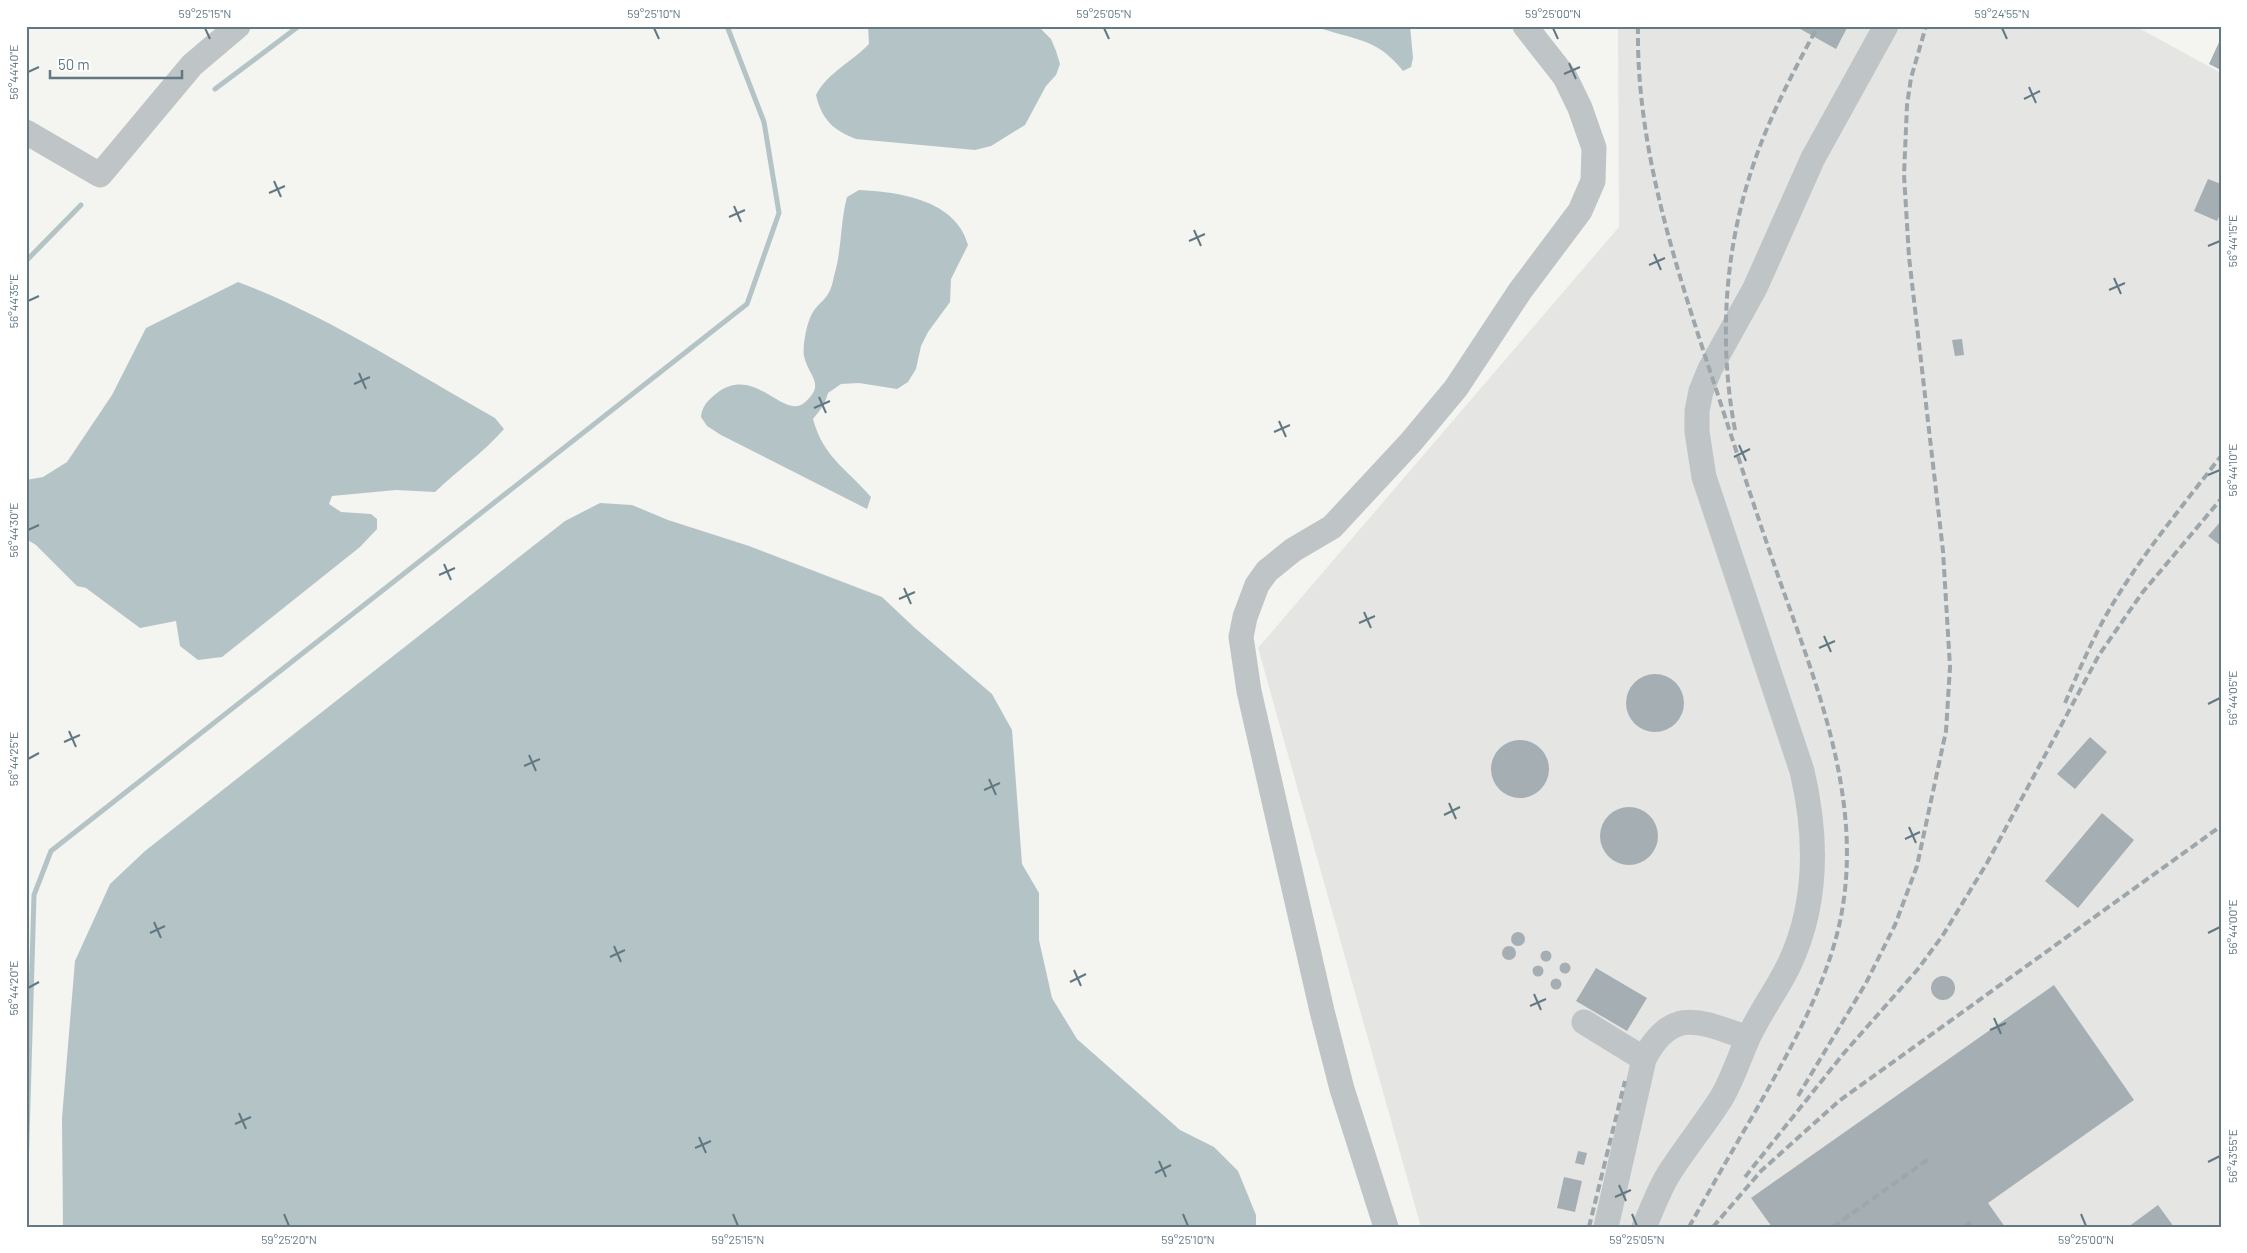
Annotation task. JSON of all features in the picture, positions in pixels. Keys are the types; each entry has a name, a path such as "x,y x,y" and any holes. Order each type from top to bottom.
{"lane":[{"path":"26,132 100,175 192,65 238,26"},
{"path":"1386,1227 1342,1089 1322,1011 1249,691 1241,637 1250,603 1262,578 1293,550 1332,526 1411,442 1456,388 1520,291 1580,211 1593,181 1594,148 1580,108 1564,77 1524,26"},
{"path":"1644,1227 1668,1176 1724,1094 1738,1067 1748,1038 1789,966 1800,939 1811,886 1813,828 1802,771 1704,477 1697,432 1698,411 1702,391 1710,369 1755,288 1814,158 1886,26"},
{"path":"1606,1227 1644,1059 1656,1040 1666,1030 1689,1021 1711,1025 1748,1038"},
{"path":"1584,1022 1644,1059"}],"shaded area":[{"path":"868,26 1038,26 1051,39 1060,64 1056,75 1046,86 1025,125 991,146 975,150 856,139 835,128 825,118 816,95 833,74 869,44"},
{"path":"1314,26 1410,26 1413,58 1411,67 1403,71 1393,60 1373,46 1363,41"},
{"path":"1618,26 2135,26 2221,73 2221,1227 1421,1227 1258,648 1619,227"},
{"path":"859,190 908,196 939,208 952,218 962,230 968,245 951,279 950,302 928,332 921,346 916,369 908,382 897,389 859,383 841,384 828,393 824,405 813,419 817,432 829,453 871,497 867,509 721,435 707,426 701,417 704,406 708,401 717,393 731,386 744,385 756,388 787,405 796,406 804,403 811,396 815,385 804,356 806,331 816,307 829,292 832,285 837,266 847,197"},
{"path":"238,282 304,311 369,345 495,418 504,429 488,446 435,492 396,490 332,496 329,504 341,512 371,514 377,519 377,529 360,547 222,657 198,660 180,646 176,621 140,628 86,588 77,586 36,545 26,539 26,480 43,477 67,462 112,395 146,328"},
{"path":"600,503 632,505 668,520 749,546 882,597 916,629 992,694 1012,730 1022,864 1039,893 1039,940 1052,998 1077,1039 1180,1130 1214,1147 1238,1171 1256,1215 1256,1227 63,1227 62,1118 75,961 110,884 145,851 565,521"}],"building":[{"path":"1795,26 1848,26 1836,49"},
{"path":"2221,38 2221,70 2209,64"},
{"path":"2208,179 2221,184 2221,213 2217,221 2194,211"},
{"path":"1962,339 1964,355 1955,356 1952,340"},
{"path":"2221,521 2221,546 2208,536"},
{"path":"1649,674 1661,674 1676,682 1684,697 1684,709 1676,724 1661,732 1649,732 1634,724 1626,709 1626,697 1634,682"},
{"path":"2090,737 2107,752 2075,789 2057,774"},
{"path":"1514,740 1526,740 1541,748 1549,763 1549,775 1541,790 1526,798 1514,798 1499,790 1491,775 1491,763 1499,748"},
{"path":"1623,807 1635,807 1650,815 1658,830 1658,842 1650,857 1635,865 1623,865 1608,857 1600,842 1600,830 1608,815"},
{"path":"2102,813 2134,840 2078,908 2045,881"},
{"path":"1515,932 1521,932 1525,939 1521,946 1515,946 1511,942 1511,936"},
{"path":"1506,946 1512,946 1516,953 1512,960 1506,960 1502,956 1502,950"},
{"path":"1546,950 1552,956 1546,962 1540,956"},
{"path":"1565,962 1571,968 1565,974 1559,968"},
{"path":"1538,965 1544,971 1538,977 1532,971"},
{"path":"1596,968 1647,998 1627,1031 1576,1001"},
{"path":"1943,976 1952,979 1955,988 1952,997 1943,1000 1934,997 1931,988 1934,979"},
{"path":"1556,978 1562,984 1556,990 1550,984"},
{"path":"2054,985 2134,1100 1988,1203 2005,1227 1772,1227 1751,1198"},
{"path":"1578,1151 1587,1153 1584,1165 1575,1163"},
{"path":"1564,1177 1582,1181 1575,1212 1557,1208"},
{"path":"2158,1205 2174,1227 2128,1227"}],"waterway":[{"path":"215,89 299,26"},
{"path":"26,1172 34,895 51,851 747,304 779,213 764,122 727,26"},
{"path":"26,261 81,205"}],"railway":[{"path":"1638,26 1639,70 1643,113 1659,200 1682,285 1820,698 1842,788 1846,834 1846,880 1839,926 1833,950 1816,996 1783,1062 1689,1227"},
{"path":"1735,430 1730,398 1726,334 1727,301 1734,237 1756,156 1789,81 1818,26"},
{"path":"1798,1096 1866,983 1895,925 1917,866 1946,731 1950,667 1943,551 1909,257 1904,175 1907,105 1911,78 1926,26"},
{"path":"2065,703 2096,635 2117,597 2154,543 2221,456"},
{"path":"1745,1177 1844,1053 1918,969 1943,935 1987,863 2099,655 2142,593 2221,499"},
{"path":"1713,1227 1761,1171 1839,1101 2221,826"},
{"path":"1589,1227 1625,1081"},
{"path":"1833,1227 1930,1158"},
{"path":"1964,1227 1974,1220"}]}
